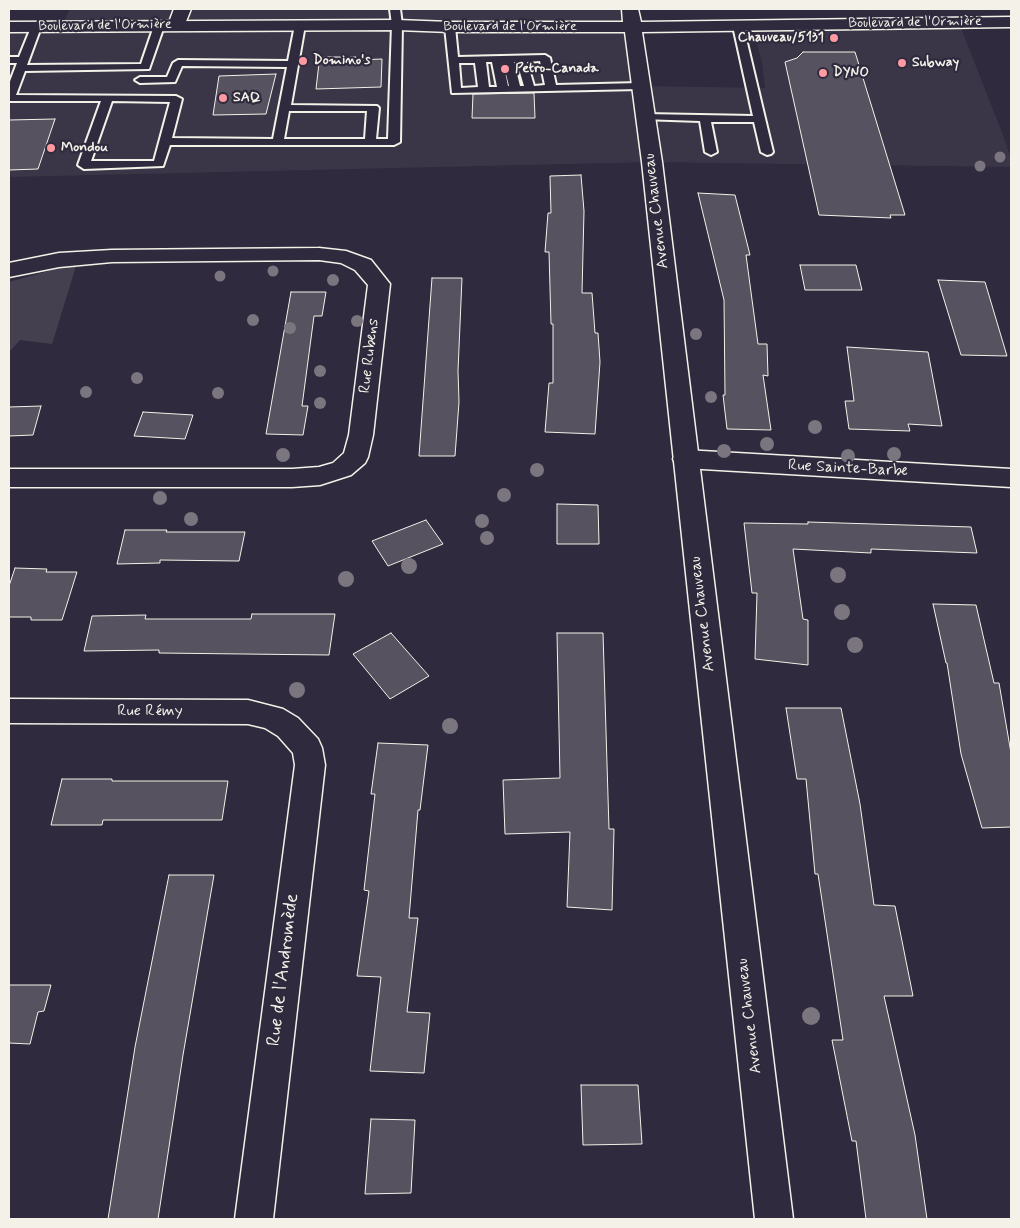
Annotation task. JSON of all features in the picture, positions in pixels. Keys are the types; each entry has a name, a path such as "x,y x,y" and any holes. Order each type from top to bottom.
{"street":[{"name":"Avenue Chauveau","path":"630,9 652,162 774,1219"},
{"name":"Boulevard de l'Ormière","path":"9,28 159,26 179,17 300,25 396,17 450,27 633,27 1011,22"},
{"name":"Rue Rubens","path":"9,270 59,260 112,256 319,254 346,257 363,265 379,284 361,435 356,457 342,469 320,476 292,478 9,478"},
{"name":"Rue Sainte-Barbe","path":"685,460 1011,478"},
{"name":"Rue Rémy","path":"9,711 248,712 273,718 288,728"},
{"name":"Rue de l'Andromède","path":"254,1219 310,765 307,748 288,728"}],"lane":[{"path":"165,141 278,143 394,142 396,17"},
{"path":"278,143 300,25"},
{"path":"134,98 159,26"},
{"path":"738,26 767,152"},
{"path":"450,27 456,91 640,86"},
{"path":"36,28 9,98 107,98 134,98 176,99 159,164 84,165 107,98"},
{"path":"527,58 540,89"},
{"path":"454,60 545,58 540,89"},
{"path":"480,59 484,90"},
{"path":"496,59 503,90"},
{"path":"508,59 515,89"},
{"path":"9,60 22,64 145,67"},
{"path":"140,80 171,80 178,63 292,64"},
{"path":"284,108 373,108 370,142"},
{"path":"645,117 759,118"},
{"path":"704,118 711,152"}],"shaded area":[{"path":"70,9 630,9 640,86 765,88 762,62 752,26 959,23 1001,130 1011,158 1011,167 652,162 9,177 9,27 61,27"},
{"path":"77,263 52,344 20,340 9,352 9,282"}],"building":[{"path":"803,52 855,52 905,215 890,215 891,218 819,215 785,62 797,58"},
{"path":"323,57 356,57 356,60 382,59 381,87 316,89 319,63 322,63"},
{"path":"276,74 266,114 213,115 219,76"},
{"path":"534,93 535,118 472,118 473,94"},
{"path":"55,119 38,169 9,170 9,120"},
{"path":"581,175 584,211 582,293 592,293 595,333 598,333 600,362 595,434 545,432 549,383 553,383 553,324 551,324 549,252 545,252 548,213 551,213 550,176"},
{"path":"698,193 735,195 750,255 746,255 758,344 767,344 768,376 763,375 771,430 727,429 723,395 725,395 724,300"},
{"path":"800,265 856,265 862,290 805,290"},
{"path":"432,278 462,278 458,371 459,402 455,456 419,456"},
{"path":"938,280 985,282 1007,356 961,355"},
{"path":"291,292 326,292 322,316 314,316 302,406 308,406 303,435 266,434"},
{"path":"847,347 928,352 942,426 908,424 910,431 849,429 845,401 854,401"},
{"path":"41,406 33,435 9,436 9,407"},
{"path":"143,412 193,415 185,439 134,436"},
{"path":"557,504 598,505 599,544 557,544"},
{"path":"426,520 443,544 388,566 372,541"},
{"path":"808,522 971,527 977,553 871,549 871,553 793,549 803,619 808,620 808,665 755,659 757,593 752,593 744,523 808,524"},
{"path":"125,530 245,532 239,561 160,560 160,563 117,564"},
{"path":"15,568 47,569 46,572 77,572 62,620 31,620 31,617 9,617 9,586"},
{"path":"933,604 976,605 994,683 999,683 1011,753 1011,827 982,828 961,754 947,663"},
{"path":"252,614 335,614 329,655 159,653 159,650 84,651 92,616 146,615 145,619 251,619"},
{"path":"391,633 429,676 390,699 353,654"},
{"path":"557,633 603,633 609,829 614,829 612,910 567,907 570,832 505,834 503,780 560,778"},
{"path":"786,708 841,708 860,804 874,905 895,906 913,996 884,996 915,1135 927,1219 866,1219 856,1141 852,1141 832,1040 843,1040 818,874 815,874 806,779 797,779"},
{"path":"378,743 428,745 420,810 418,810 409,918 418,918 407,1012 430,1013 424,1073 370,1071 381,977 357,976 369,891 364,890 375,794 371,794"},
{"path":"62,779 228,781 222,820 103,820 102,825 51,825"},
{"path":"169,875 214,875 183,1055 158,1219 108,1219 135,1047"},
{"path":"9,985 51,985 44,1011 38,1012 30,1044 9,1043"},
{"path":"581,1085 638,1085 642,1144 583,1145"},
{"path":"371,1119 415,1120 411,1193 365,1194"}],"place":[{"name":"Chauveau/5131","path":"834,38"},
{"name":"Domino's","path":"303,61"},
{"name":"Subway","path":"902,63"},
{"name":"Petro-Canada","path":"505,69"},
{"name":"DYNO","path":"823,73"},
{"name":"SAQ","path":"223,98"},
{"name":"Mondou","path":"51,148"}]}
